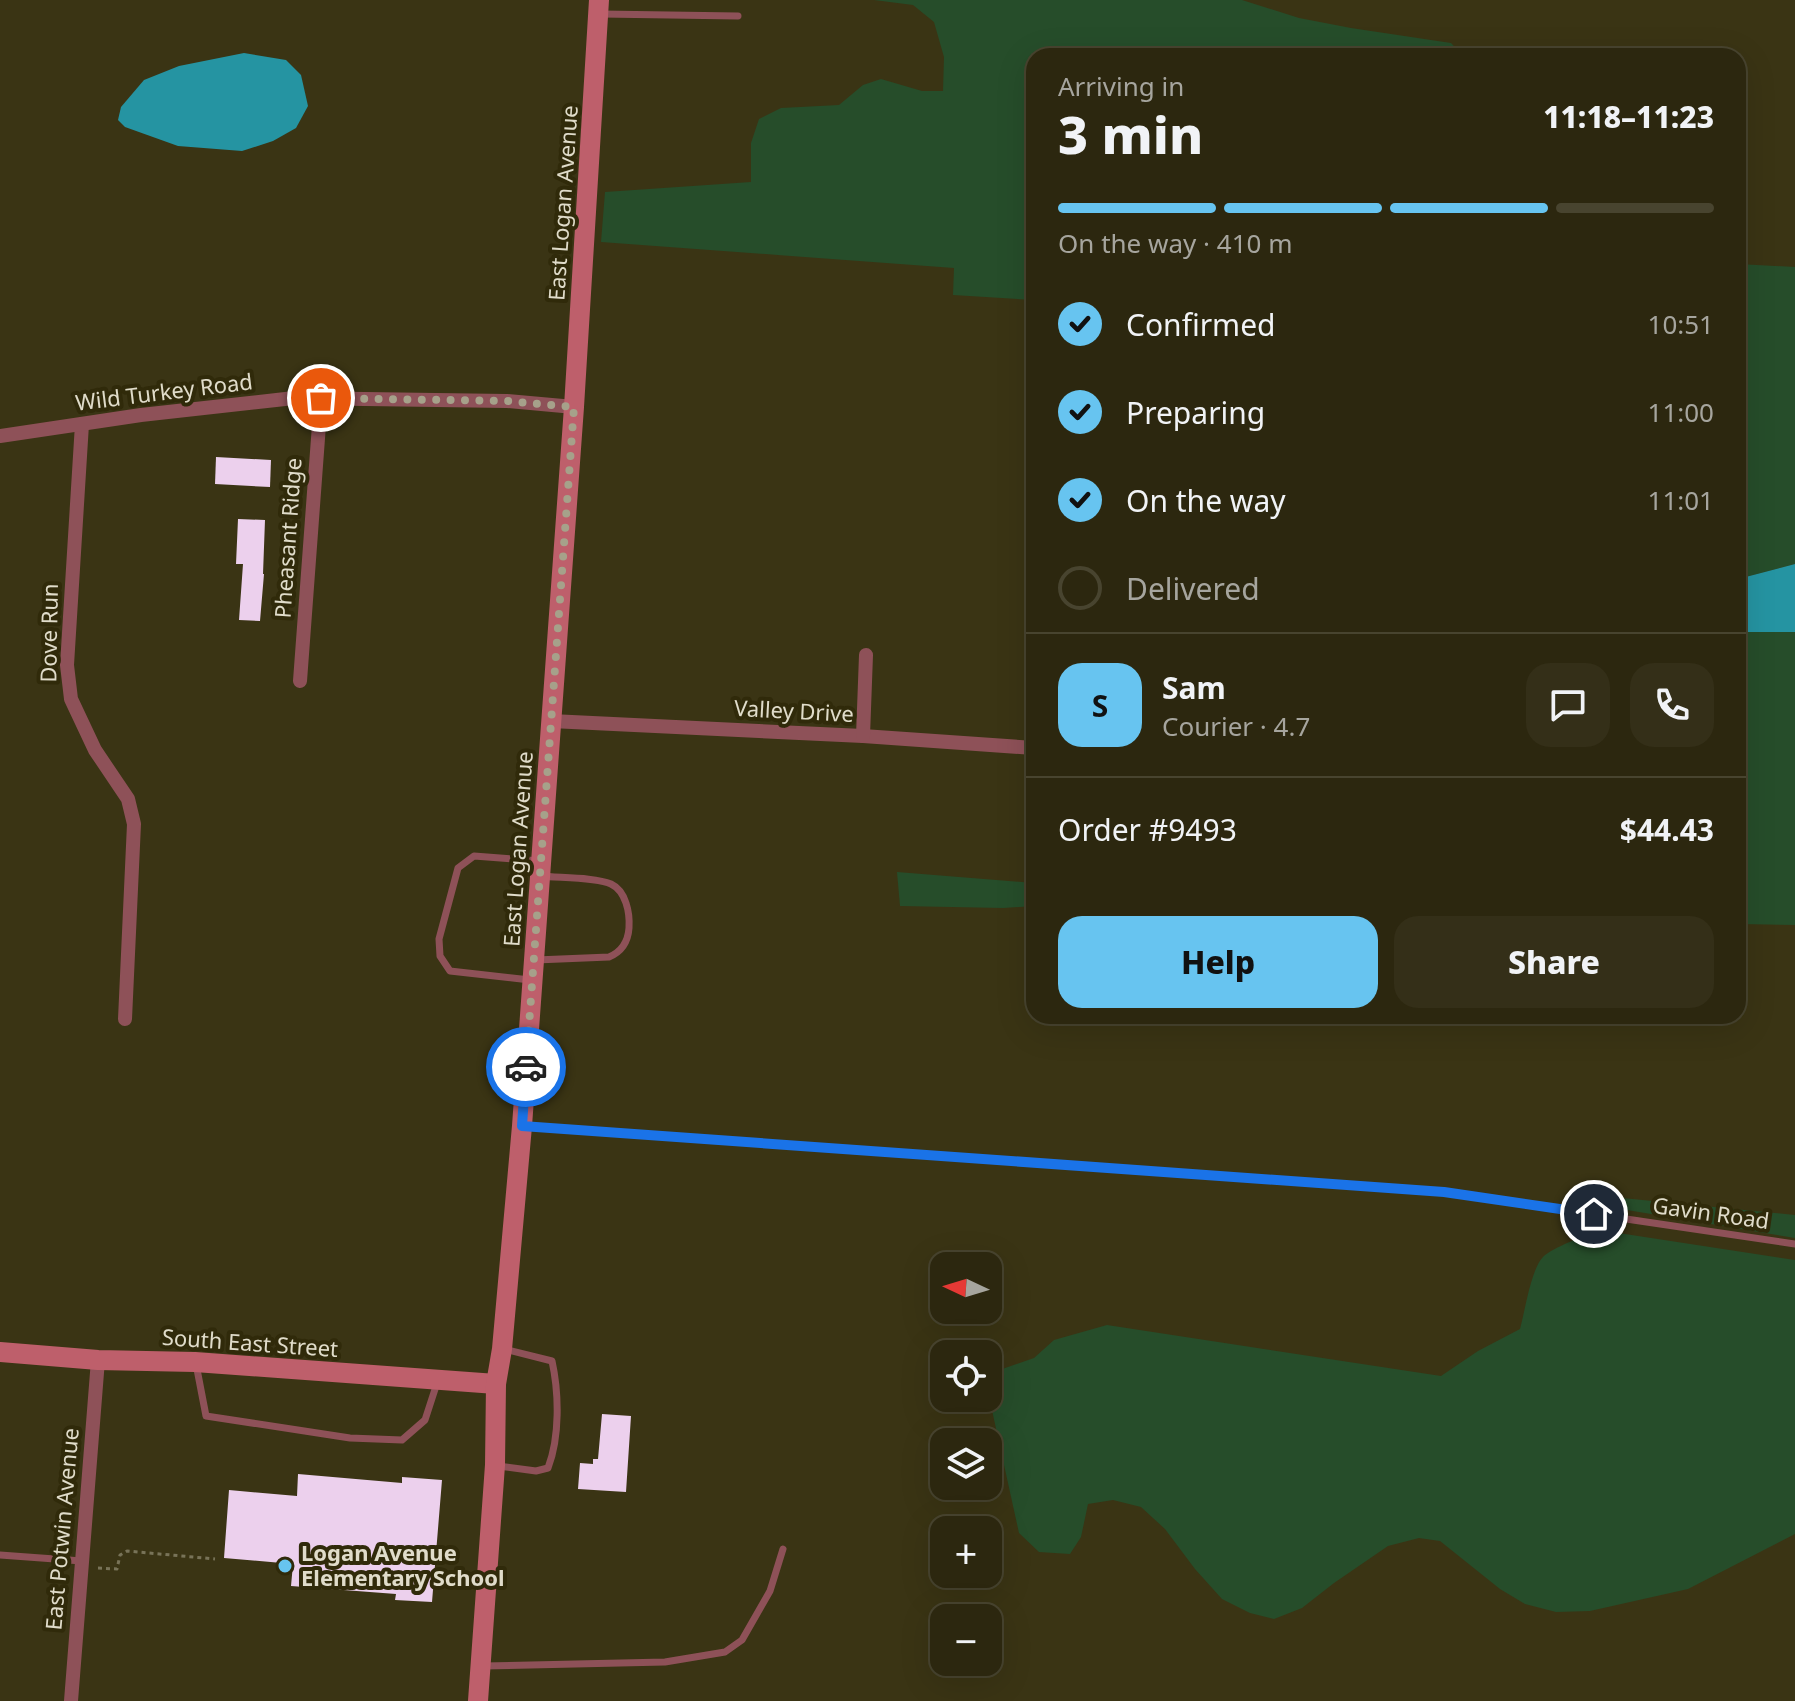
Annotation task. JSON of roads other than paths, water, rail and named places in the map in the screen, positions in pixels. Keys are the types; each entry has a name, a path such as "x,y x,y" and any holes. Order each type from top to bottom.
{"street":[{"name":"East Logan Avenue","path":"478,1701 495,1465 496,1384 502,1349 522,1126 574,407 599,7"},
{"name":"Wild Turkey Road","path":"0,436 141,415 294,398 507,401 574,407"},
{"name":"Pheasant Ridge","path":"300,681 321,398"},
{"name":"Dove Run","path":"82,424 67,665 71,699 95,750 128,799 134,824 125,1019"},
{"path":"863,736 866,655"},
{"name":"Valley Drive","path":"551,721 1026,747"},
{"name":"South East Street","path":"0,1352 98,1360 195,1362 496,1384"},
{"name":"East Potwin Avenue","path":"71,1701 98,1360"}],"lane":[{"path":"599,7 738,16"},
{"path":"474,856 612,884 623,894 629,915 629,931 624,946 616,954 533,970 450,971 440,956 439,939 458,868 474,856"},
{"name":"Gavin Road","path":"522,1126 1444,1192 1795,1244"},
{"path":"495,1465 536,1471 548,1468 556,1436 552,1361 502,1349"},
{"path":"195,1362 206,1416 350,1438 402,1440 425,1420 437,1380"},
{"path":"480,1666 665,1662 725,1652 742,1640 770,1591 783,1549"},
{"path":"0,1555 82,1561"}],"water":[{"path":"244,53 286,60 301,75 308,106 296,128 273,141 242,151 178,146 125,127 118,120 121,107 144,80 179,66"},
{"path":"1795,564 1795,632 1746,632 1746,577"}],"place":[{"name":"Logan Avenue Elementary School","path":"285,1566"}]}
